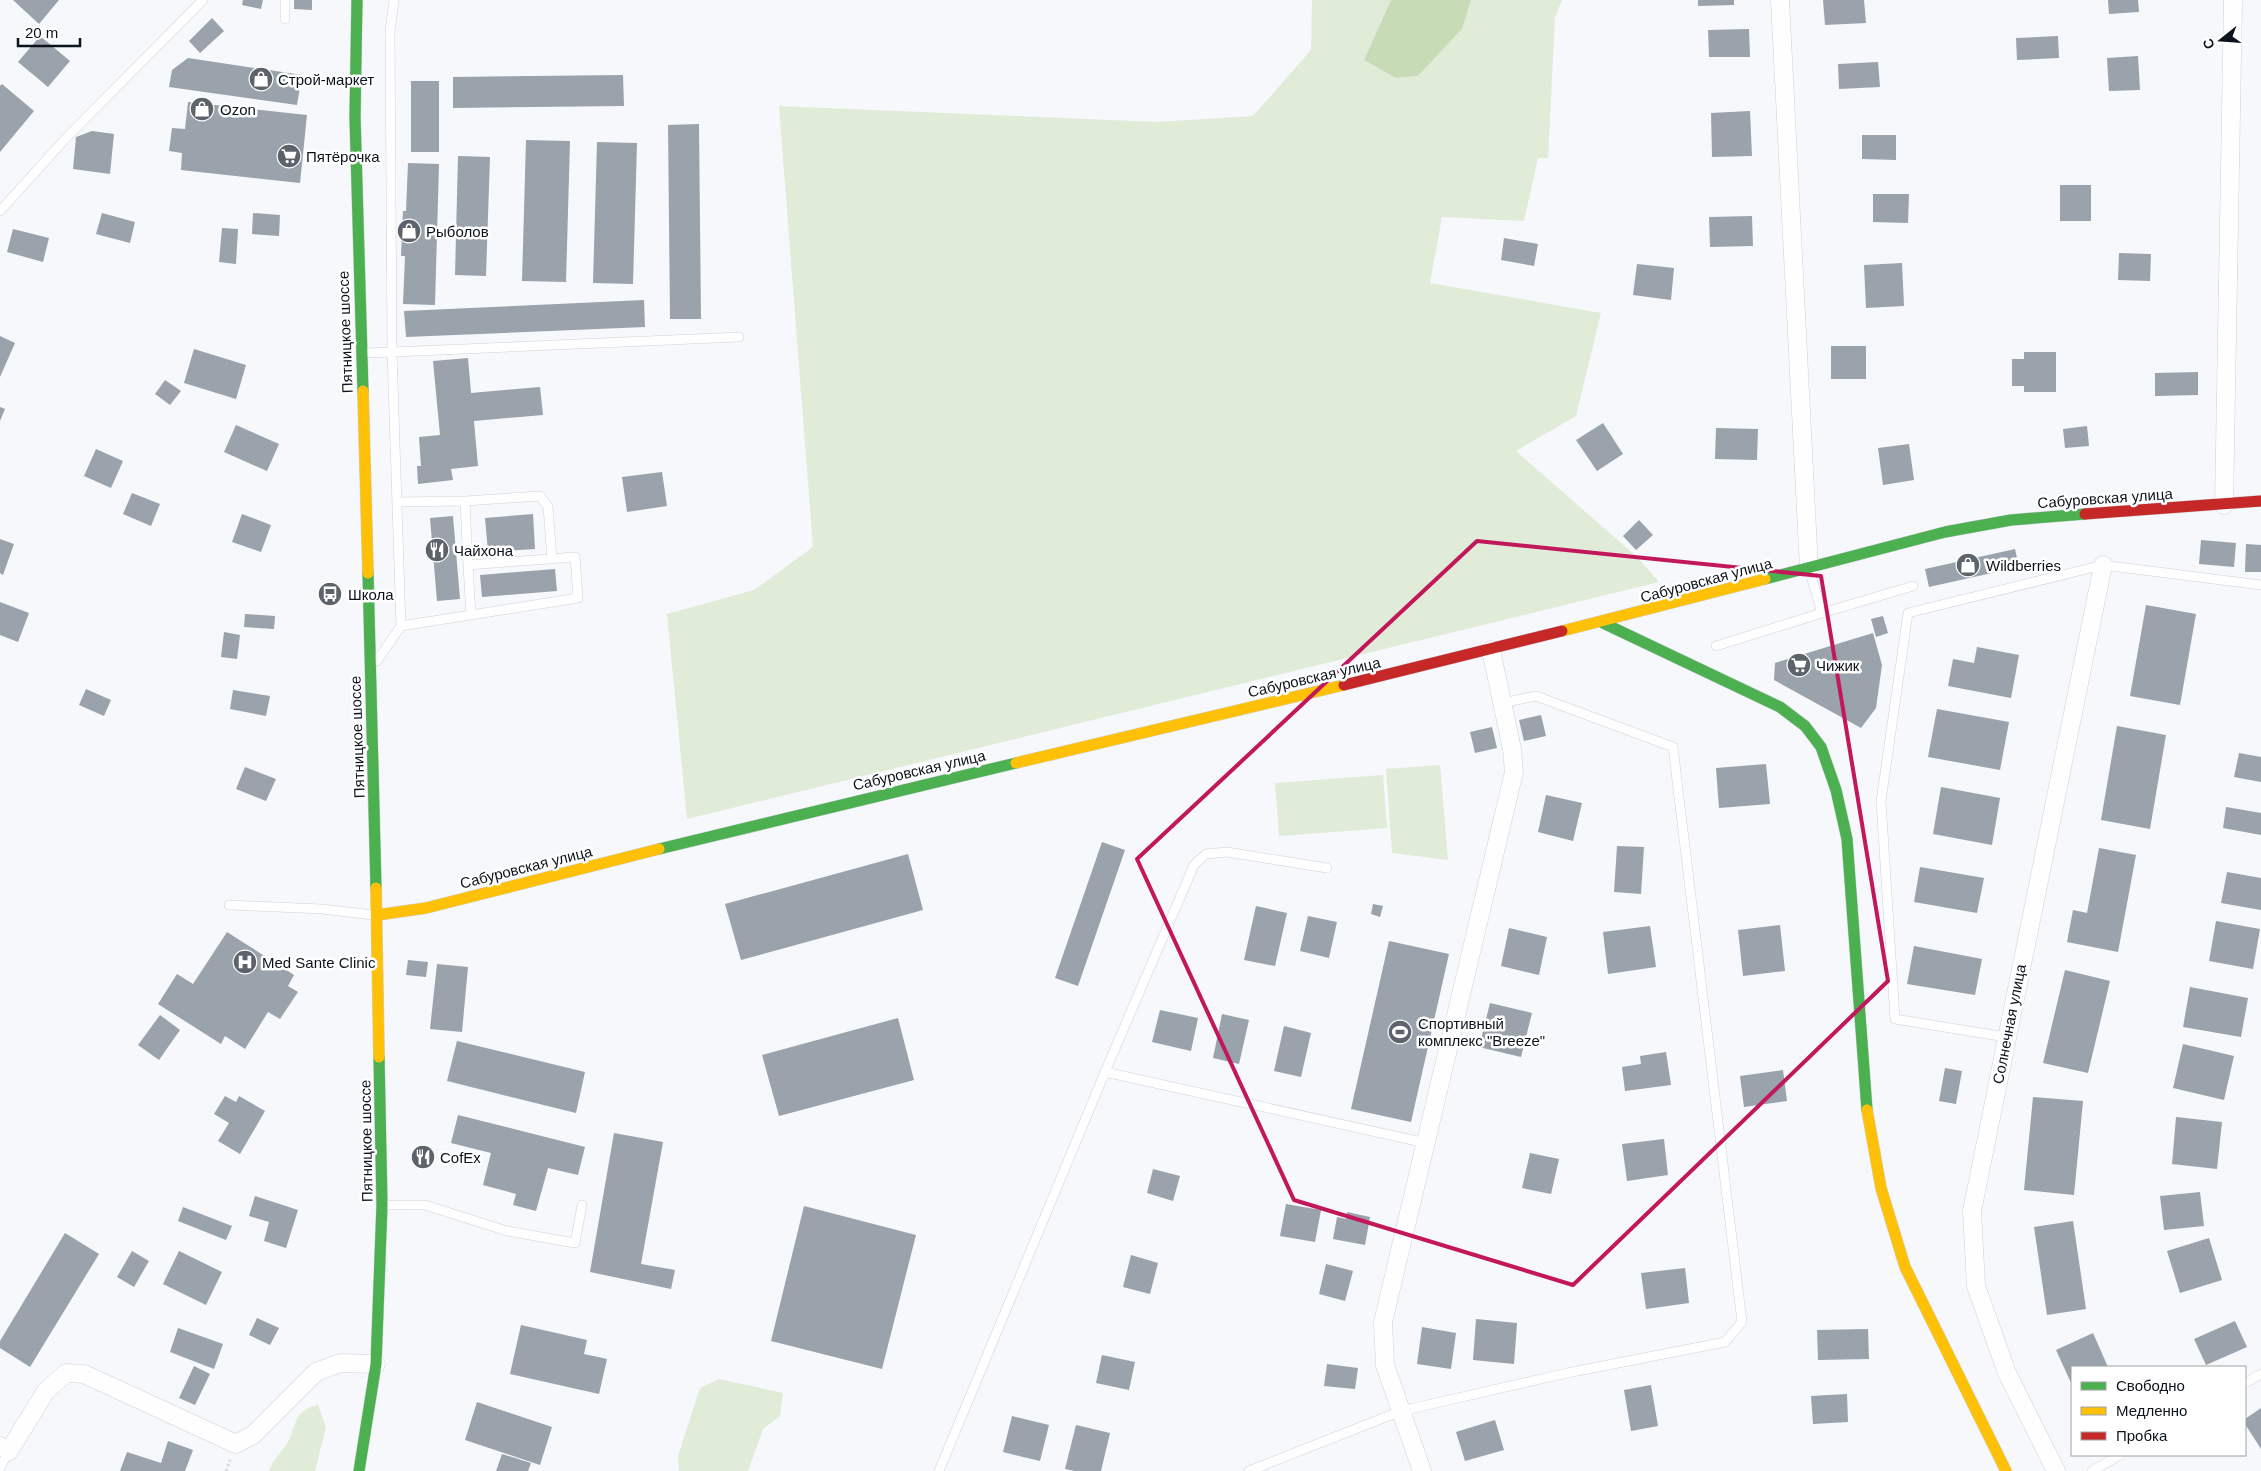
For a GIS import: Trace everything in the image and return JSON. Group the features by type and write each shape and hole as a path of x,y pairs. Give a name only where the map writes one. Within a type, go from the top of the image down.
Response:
{"street":[{"name":"Пятницкое шоссе","path":"357,0 355,117 360,353 378,915 382,1205 376,1364 359,1471"},
{"path":"1780,0 1809,569"},
{"path":"2224,505 2233,0"},
{"name":"Сабуровская улица","path":"378,915 426,908 758,824 1603,623 1945,532 2011,520 2261,501"},
{"name":"Солнечная улица","path":"2056,1471 2007,1373 1976,1286 1972,1211 2103,565"},
{"path":"1603,623 1780,707 1805,726 1821,747 1836,790 1847,839 1866,1115 1881,1188 1905,1267 2006,1471"},
{"path":"1422,1471 1385,1365 1383,1322 1514,772 1492,650"},
{"path":"4,1448 46,1391 66,1373 84,1374 236,1444 253,1435 316,1372 340,1363 376,1364"}],"lane":[{"path":"0,211 67,137 203,0"},
{"path":"285,0 285,19"},
{"path":"370,671 401,626 392,352 390,32 394,0"},
{"path":"360,353 739,337"},
{"path":"397,502 465,501 540,496 548,508 552,558"},
{"path":"465,501 471,615"},
{"path":"401,626 578,598 575,557 468,565"},
{"path":"2006,1037 1895,1019 1881,801 1908,613 2103,565 2261,585"},
{"path":"1809,569 1822,613"},
{"path":"1716,646 1913,586"},
{"path":"1249,1471 1401,1411 1567,1373 1725,1342 1742,1322 1673,747 1536,696 1502,703"},
{"path":"939,1471 1105,1072 1194,865 1206,854 1226,852 1326,868"},
{"path":"229,906 322,909 378,915"},
{"path":"1105,1072 1426,1143"},
{"path":"382,1205 425,1205 508,1231 576,1243 582,1205"},
{"path":"2246,1382 2261,1374"},
{"path":"0,1468 4,1448"},
{"path":"2092,1471 2118,1456"}],"highlighted area":[{"path":"1477,541 1821,576 1888,981 1573,1285 1294,1200 1137,859"}],"shaded area":[{"path":"1312,0 1391,0 1364,60 1396,78 1418,76 1462,29 1471,0 1562,0 1555,17 1548,158 1538,158 1524,221 1442,217 1430,283 1601,313 1576,416 1516,451 1637,557 1659,582 687,819 667,614 754,590 813,547 779,106 1157,122 1253,116 1311,50"},
{"path":"1391,0 1471,0 1462,29 1418,76 1396,78 1364,60"},
{"path":"1440,765 1448,860 1392,853 1386,769"},
{"path":"1383,775 1387,828 1279,836 1275,783"},
{"path":"719,1379 783,1393 780,1416 763,1429 748,1471 679,1471 678,1456 700,1388"},
{"path":"318,1405 326,1427 315,1471 269,1471 290,1438 296,1420 303,1411"}],"building":[{"path":"13,0 59,0 39,24"},
{"path":"243,0 263,0 261,9 242,5"},
{"path":"294,0 312,0 312,10 294,9"},
{"path":"1698,0 1734,0 1734,5 1698,6"},
{"path":"1823,0 1864,0 1866,23 1825,25"},
{"path":"2108,0 2138,0 2139,12 2109,14"},
{"path":"212,18 224,31 200,53 189,41"},
{"path":"1749,29 1750,57 1709,57 1708,30"},
{"path":"40,36 70,61 48,87 18,62"},
{"path":"2058,36 2059,58 2017,60 2016,38"},
{"path":"2138,56 2140,90 2109,91 2107,58"},
{"path":"188,58 302,75 297,105 169,87 172,70"},
{"path":"1878,62 1880,87 1839,89 1838,64"},
{"path":"623,75 624,106 453,108 453,77"},
{"path":"411,81 439,81 439,152 411,152"},
{"path":"2,84 34,111 0,152 0,86"},
{"path":"188,102 307,115 300,183 181,170 182,153 169,151 172,128 185,129"},
{"path":"1750,111 1752,156 1712,157 1711,113"},
{"path":"699,124 701,319 670,319 668,125"},
{"path":"92,131 114,134 110,174 73,169 76,137"},
{"path":"1862,135 1896,135 1896,160 1862,159"},
{"path":"526,140 570,141 566,282 522,281"},
{"path":"597,142 637,143 633,284 593,283"},
{"path":"458,156 490,157 486,276 455,275"},
{"path":"408,163 439,164 435,305 403,304 405,256 401,256 403,211 406,211"},
{"path":"2060,185 2091,185 2091,221 2060,221"},
{"path":"1873,194 1909,194 1908,223 1873,222"},
{"path":"102,213 135,222 130,243 96,234"},
{"path":"253,213 280,215 279,236 252,234"},
{"path":"1752,216 1753,246 1710,247 1709,217"},
{"path":"222,228 238,229 236,264 219,262"},
{"path":"13,229 49,238 43,262 7,252"},
{"path":"1504,238 1538,244 1534,266 1501,260"},
{"path":"2119,253 2151,254 2150,281 2118,280"},
{"path":"1902,263 1904,306 1866,308 1864,265"},
{"path":"1637,264 1674,268 1671,300 1633,295"},
{"path":"644,300 645,327 406,337 404,311"},
{"path":"0,336 15,343 0,377"},
{"path":"1831,346 1866,346 1866,379 1831,379"},
{"path":"194,349 246,365 236,399 184,383"},
{"path":"2024,352 2056,352 2056,392 2024,392 2024,386 2012,386 2012,359 2024,359"},
{"path":"468,358 471,393 540,387 543,415 474,421 478,466 451,469 453,480 418,484 417,466 421,466 419,437 440,435 433,361"},
{"path":"2198,372 2198,395 2155,396 2155,373"},
{"path":"165,380 181,391 170,405 155,394"},
{"path":"0,407 5,409 0,421"},
{"path":"1603,423 1623,454 1597,471 1576,440"},
{"path":"236,425 279,444 267,471 224,452"},
{"path":"2087,426 2089,446 2065,448 2063,429"},
{"path":"1716,428 1758,429 1757,460 1715,459"},
{"path":"1909,444 1914,480 1883,485 1878,448"},
{"path":"96,449 123,461 111,488 84,476"},
{"path":"662,472 667,506 627,512 622,477"},
{"path":"132,493 160,504 151,526 123,514"},
{"path":"242,514 271,525 261,552 232,542"},
{"path":"533,514 535,549 488,552 485,518"},
{"path":"453,516 460,599 437,601 430,518"},
{"path":"1639,520 1653,535 1636,550 1623,536"},
{"path":"0,539 14,544 3,575 0,573"},
{"path":"2201,540 2236,543 2234,567 2199,564"},
{"path":"2246,544 2261,545 2261,572 2245,572"},
{"path":"2015,549 2019,567 1929,587 1925,569"},
{"path":"555,569 557,591 482,597 480,575"},
{"path":"0,602 29,613 18,642 0,635"},
{"path":"2146,605 2196,614 2180,705 2130,696"},
{"path":"245,614 275,616 274,629 244,627"},
{"path":"1883,616 1888,633 1876,637 1871,619"},
{"path":"224,632 240,635 237,659 221,657"},
{"path":"1873,633 1882,665 1876,708 1861,728 1774,680 1775,663"},
{"path":"1977,647 2019,655 2011,698 1948,686 1953,659 1974,663"},
{"path":"86,689 111,700 104,716 79,705"},
{"path":"233,690 270,696 266,716 230,709"},
{"path":"1937,709 2009,722 2000,770 1928,757"},
{"path":"1541,715 1546,736 1524,741 1519,720"},
{"path":"2117,726 2166,735 2150,829 2101,820"},
{"path":"1492,727 1497,748 1475,753 1470,732"},
{"path":"2239,753 2261,757 2261,782 2234,777"},
{"path":"1766,764 1770,804 1719,808 1716,768"},
{"path":"245,767 276,779 266,801 236,789"},
{"path":"1941,787 2000,798 1992,845 1933,834"},
{"path":"1546,795 1582,803 1573,841 1538,832"},
{"path":"2226,807 2261,813 2261,835 2223,828"},
{"path":"1102,842 1125,850 1078,986 1055,978"},
{"path":"1617,846 1644,847 1641,894 1614,892"},
{"path":"2099,848 2136,855 2118,952 2067,942 2073,910 2087,913"},
{"path":"908,854 923,910 741,960 725,904"},
{"path":"1920,867 1984,878 1977,913 1914,902"},
{"path":"2227,872 2261,878 2261,910 2221,903"},
{"path":"1373,904 1383,906 1380,917 1371,914"},
{"path":"1256,906 1287,913 1275,966 1244,960"},
{"path":"1308,916 1337,922 1329,958 1300,951"},
{"path":"2216,921 2260,929 2253,969 2209,961"},
{"path":"1780,925 1785,971 1743,976 1738,930"},
{"path":"1650,926 1656,967 1608,974 1603,932"},
{"path":"1509,928 1547,937 1539,975 1501,966"},
{"path":"227,932 294,975 288,986 298,992 280,1019 268,1012 245,1049 225,1036 221,1044 158,1004 177,974 193,984"},
{"name":"Спортивный комплекс \"Breeze\"","path":"1389,941 1449,954 1411,1122 1351,1109"},
{"path":"1914,946 1982,959 1975,995 1907,984"},
{"path":"408,960 428,962 426,977 406,975"},
{"path":"437,964 468,967 462,1032 430,1029"},
{"path":"2065,970 2110,981 2088,1073 2043,1063"},
{"path":"2190,987 2248,998 2241,1037 2183,1027"},
{"path":"1490,1003 1532,1013 1521,1057 1479,1047"},
{"path":"1160,1010 1198,1018 1191,1051 1152,1042"},
{"path":"1222,1014 1249,1020 1239,1064 1213,1058"},
{"path":"160,1015 180,1030 159,1060 138,1045"},
{"path":"898,1018 914,1080 779,1116 762,1055"},
{"path":"1284,1026 1311,1033 1301,1077 1274,1071"},
{"path":"457,1041 585,1072 576,1113 447,1081"},
{"path":"2183,1044 2234,1056 2224,1100 2173,1088"},
{"path":"1666,1052 1671,1085 1625,1091 1622,1067 1641,1064 1640,1056"},
{"path":"1945,1068 1962,1071 1956,1104 1939,1101"},
{"path":"1783,1070 1787,1101 1744,1107 1740,1076"},
{"path":"225,1096 236,1102 239,1096 265,1111 240,1154 218,1141 229,1123 214,1114"},
{"path":"2033,1097 2083,1101 2074,1195 2024,1190"},
{"path":"458,1115 585,1147 578,1175 548,1168 536,1211 513,1205 516,1194 483,1185 491,1153 451,1143"},
{"path":"2176,1117 2222,1122 2217,1169 2172,1164"},
{"path":"614,1133 663,1142 641,1264 675,1270 671,1289 590,1272"},
{"path":"1664,1139 1668,1175 1627,1181 1622,1144"},
{"path":"1530,1153 1559,1159 1551,1194 1522,1188"},
{"path":"1153,1169 1180,1176 1173,1201 1147,1193"},
{"path":"2200,1192 2204,1226 2164,1230 2160,1196"},
{"path":"255,1196 298,1210 286,1248 264,1241 269,1222 249,1216"},
{"path":"1286,1204 1321,1210 1315,1242 1280,1236"},
{"path":"804,1206 916,1235 882,1369 771,1341"},
{"path":"183,1207 232,1226 226,1240 178,1221"},
{"path":"1347,1212 1370,1217 1365,1245 1333,1239 1337,1217 1346,1219"},
{"path":"2073,1221 2086,1309 2047,1315 2034,1227"},
{"path":"65,1233 99,1254 30,1367 0,1348 0,1341"},
{"path":"2209,1238 2222,1280 2180,1293 2167,1251"},
{"path":"132,1251 149,1261 134,1287 117,1277"},
{"path":"179,1251 222,1272 206,1305 163,1284"},
{"path":"1131,1255 1158,1263 1150,1294 1123,1287"},
{"path":"1326,1264 1353,1271 1345,1301 1319,1294"},
{"path":"1685,1268 1689,1303 1646,1309 1641,1273"},
{"path":"257,1318 279,1328 270,1345 249,1335"},
{"path":"1476,1319 1517,1323 1514,1364 1473,1360"},
{"path":"2235,1321 2247,1347 2206,1365 2194,1339"},
{"path":"521,1325 587,1340 584,1354 607,1359 599,1394 510,1374"},
{"path":"1422,1327 1456,1333 1451,1369 1417,1364"},
{"path":"178,1328 223,1344 214,1369 170,1352"},
{"path":"1868,1329 1869,1359 1818,1360 1817,1330"},
{"path":"2093,1333 2108,1366 2071,1366 2071,1383 2056,1350"},
{"path":"1102,1355 1135,1362 1129,1390 1096,1383"},
{"path":"1327,1364 1358,1368 1355,1389 1324,1386"},
{"path":"194,1366 210,1374 195,1405 179,1398"},
{"path":"1651,1385 1658,1426 1631,1431 1624,1390"},
{"path":"1847,1394 1848,1422 1813,1424 1811,1396"},
{"path":"477,1402 552,1427 540,1465 465,1440"},
{"path":"2261,1408 2261,1449 2246,1426 2246,1418"},
{"path":"1012,1416 1049,1425 1040,1461 1003,1452"},
{"path":"1495,1420 1504,1450 1465,1461 1456,1432"},
{"path":"1076,1425 1110,1433 1101,1471 1065,1469"},
{"path":"168,1441 193,1450 185,1471 120,1471 127,1452 161,1463"},
{"path":"502,1454 531,1463 528,1471 496,1471"}],"traffic: fast":[{"path":"357,0 355,117 363,391"},
{"path":"1765,579 1945,532 2011,520 2085,514"},
{"path":"368,573 376,888"},
{"path":"1603,623 1780,707 1805,726 1821,747 1836,790 1847,839 1867,1110"},
{"path":"659,849 1016,763"},
{"path":"359,1471 376,1364 382,1205 379,1057"}],"traffic: slow":[{"path":"363,391 368,573"},
{"path":"1562,631 1765,579"},
{"path":"1016,763 1344,685"},
{"path":"377,915 426,908 659,849"},
{"path":"376,888 379,1057"},
{"path":"1867,1110 1881,1188 1905,1267 2006,1471"}],"traffic: jam":[{"path":"2085,514 2261,501"},
{"path":"1344,685 1562,631"}],"place":[{"name":"Строй-маркет","path":"261,79"},
{"name":"Ozon","path":"202,109"},
{"name":"Пятёрочка","path":"289,156"},
{"name":"Рыболов","path":"409,231"},
{"name":"Чайхона","path":"437,550"},
{"name":"Wildberries","path":"1968,565"},
{"name":"Школа","path":"330,594"},
{"name":"Чижик","path":"1799,665"},
{"name":"Med Sante Clinic","path":"245,962"},
{"name":"Спортивный комплекс \"Breeze\"","path":"1400,1032"},
{"name":"CofEx","path":"423,1157"}]}
